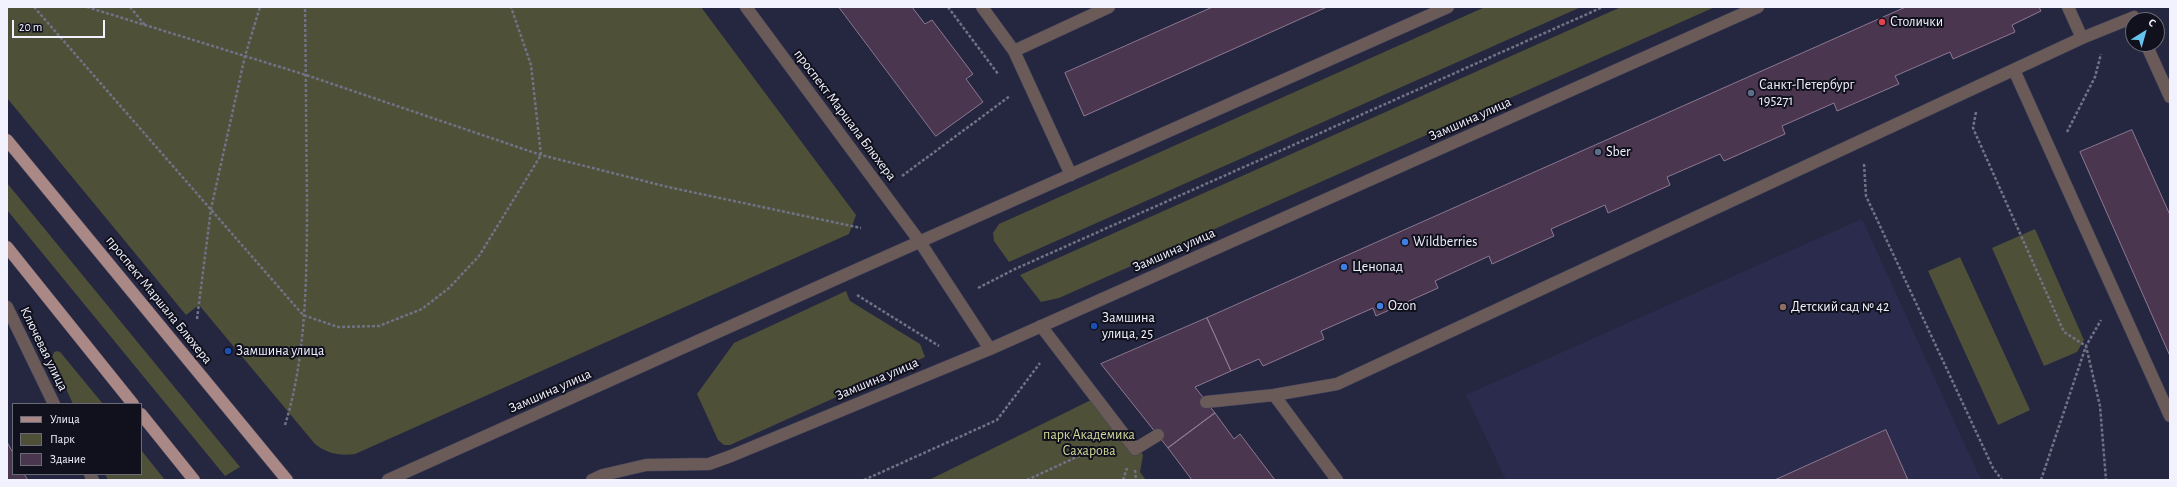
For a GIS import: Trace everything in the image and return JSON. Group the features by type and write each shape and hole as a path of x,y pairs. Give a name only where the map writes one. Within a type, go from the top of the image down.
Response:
{"main road":[{"name":"проспект Маршала Блюхера","path":"7,140 287,480"},
{"path":"7,247 132,403"},
{"path":"142,415 194,480"}],"street":[{"name":"проспект Маршала Блюхера","path":"746,7 920,242 990,349"},
{"path":"982,7 1014,51 1071,175"},
{"path":"1014,51 1109,7"},
{"name":"Замшина улица","path":"388,480 1448,7"},
{"name":"Замшина улица","path":"592,480 603,475 646,465 709,464 990,349 1758,7"},
{"path":"2068,7 2082,38"},
{"path":"1206,402 1274,395 1337,384 2082,38 2125,21"},
{"path":"2150,52 2170,97"},
{"path":"2014,70 2170,416"},
{"name":"Ключевая улица","path":"7,306 54,403"},
{"path":"1041,326 1135,449 1158,435"},
{"path":"1274,395 1337,480"}],"path":[{"path":"34,7 303,315 338,327 379,326 422,309 449,288 479,256 541,155 531,65 511,7"},
{"path":"87,7 306,75 541,155 668,187 861,228"},
{"path":"130,7 145,25"},
{"path":"197,319 211,209 245,56 260,7"},
{"path":"285,425 294,396 303,315 307,254 305,7"},
{"path":"948,7 999,75"},
{"path":"957,298 1015,269 1603,7"},
{"path":"2054,158 2094,77 2109,27"},
{"path":"902,176 1028,82"},
{"path":"1969,91 1976,108 1973,128 2064,332 2086,346 2100,406 2106,480"},
{"path":"1863,140 1866,196 1993,468 2002,480"},
{"path":"854,288 856,294 944,350"},
{"path":"2040,480 2086,346 2116,296"},
{"path":"864,480 997,420 1054,344"},
{"path":"1027,480 1080,455 1135,449"}],"shaded area":[{"name":"Детский сад № 42","path":"1862,219 1981,480 1506,480 1466,395"}],"green space":[{"path":"7,7 701,7 856,215 849,234 355,454 334,454 315,444 199,305 186,315 7,98"},
{"path":"1485,7 1581,7 1009,262 994,241 993,233 999,224"},
{"path":"1621,7 1715,7 1059,298 1041,302 1020,275"},
{"path":"7,183 240,467 225,476 7,210"},
{"path":"2035,229 2084,340 2077,352 2044,366 1992,248"},
{"path":"1960,257 2030,410 1998,425 1928,271"},
{"path":"846,291 850,301 920,344 925,357 730,445 724,445 718,440 697,394 734,343"},
{"path":"58,351 61,353 102,403 73,403 52,358 54,352"},
{"name":"парк Академика Сахарова","path":"1101,395 1143,455 1140,472 1146,480 929,480"},
{"path":"142,451 165,480 108,480 106,475 142,475"}],"building":[{"path":"839,7 912,7 925,24 932,20 973,74 966,79 983,102 936,136"},
{"path":"1213,7 1327,7 1084,116 1065,73"},
{"path":"1906,7 2039,7 2041,11 2012,25 2015,32 1953,59 1950,52 1895,76 1899,84 1837,111 1834,103 1782,126 1785,134 1724,161 1720,154 1667,177 1670,185 1608,213 1605,205 1551,229 1554,236 1492,264 1489,256 1435,281 1438,288 1376,316 1373,308 1321,331 1324,339 1263,366 1259,359 1231,371 1207,318"},
{"path":"2132,130 2170,215 2170,356 2080,152"},
{"path":"1207,318 1231,371 1195,387 1215,413 1168,448 1101,364"},
{"path":"1215,413 1234,439 1240,434 1275,480 1192,480 1168,448"},
{"path":"1886,430 1908,480 1775,480"},
{"path":"7,442 12,451 12,475 25,475 28,480 7,480"}],"place":[{"name":"Столички","path":"1882,22"},
{"name":"Санкт-Петербург 195271","path":"1751,93"},
{"name":"Sber","path":"1598,152"},
{"name":"Wildberries","path":"1405,242"},
{"name":"Ценопад","path":"1344,267"},
{"name":"Ozon","path":"1380,306"},
{"name":"Детский сад № 42","path":"1783,307"},
{"name":"Замшина улица, 25","path":"1094,326"},
{"name":"Замшина улица","path":"228,351"}]}
